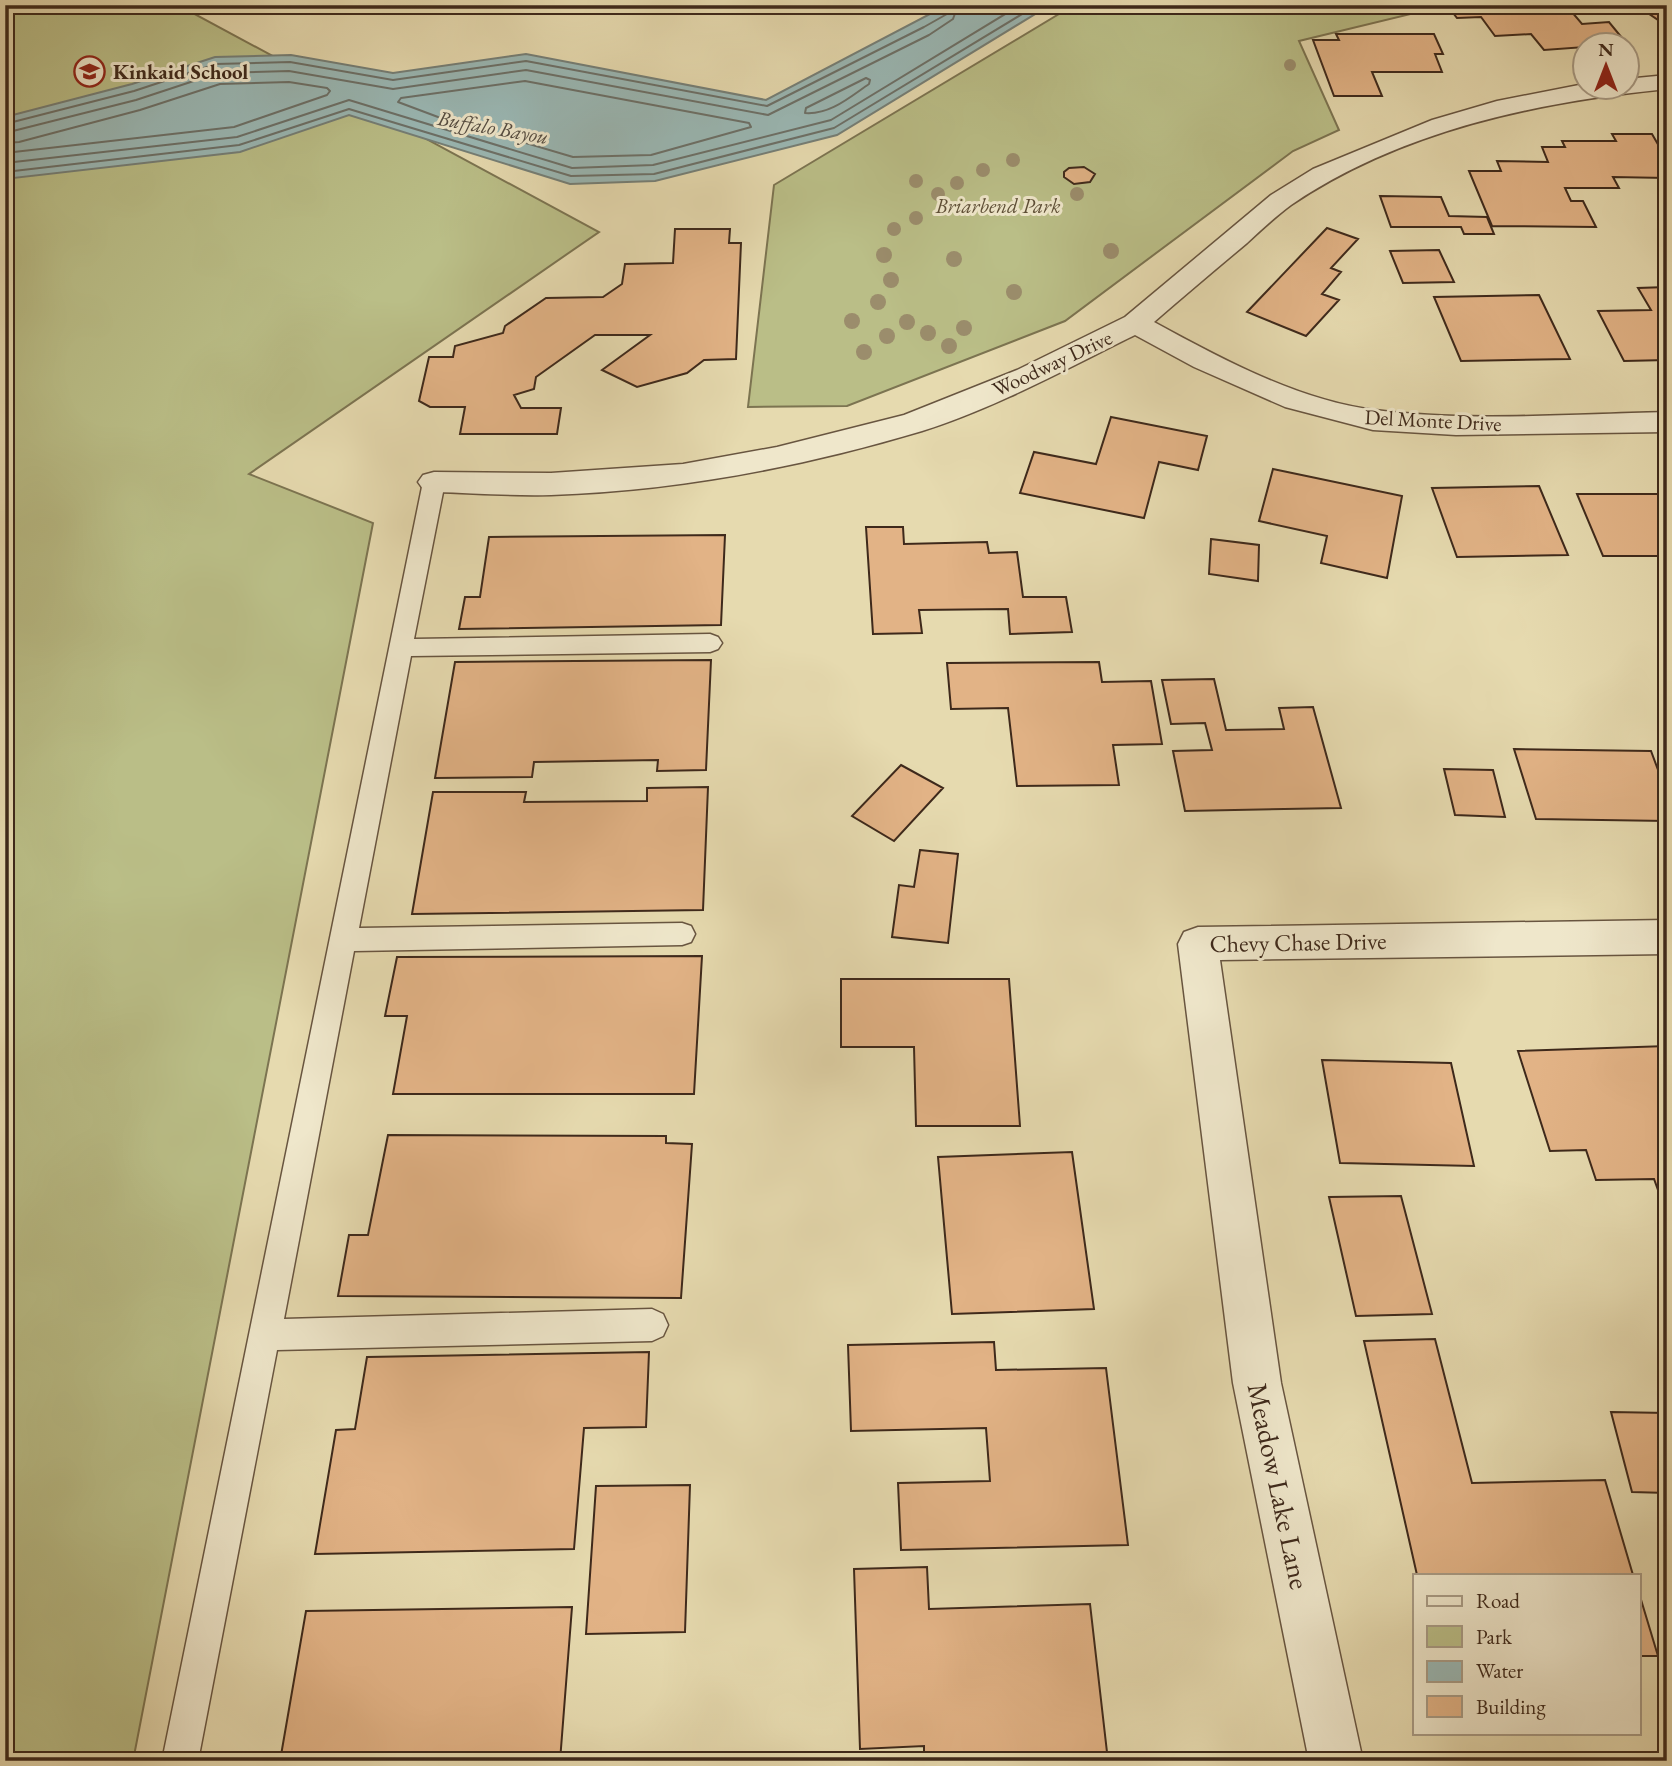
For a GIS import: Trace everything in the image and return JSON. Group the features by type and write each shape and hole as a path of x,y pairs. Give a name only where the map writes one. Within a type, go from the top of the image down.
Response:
{"street":[{"path":"1640,85 1667,82"},
{"name":"Woodway Drive","path":"433,482 551,484 683,474 777,457 913,423 1027,377 1135,323 1280,201 1322,175 1368,153 1486,111 1570,93"},
{"name":"Del Monte Drive","path":"1135,323 1204,361 1296,400 1373,421 1456,425 1667,422"},
{"name":"Chevy Chase Drive","path":"1234,1209 1198,944 1667,937"},
{"name":"Meadow Lake Lane","path":"1234,1209 1257,1383 1336,1761"}],"lane":[{"path":"180,1761 433,482"},
{"path":"401,648 710,643"},
{"path":"342,940 682,934"},
{"path":"265,1335 652,1325"}],"green space":[{"path":"5,5 178,5 599,232 249,474 373,523 133,1761 5,1761"},
{"name":"Briarbend Park","path":"1074,5 1413,5 1419,12 1299,41 1339,130 1293,151 1065,321 847,406 748,407 774,185"}],"water":[{"name":"Buffalo Bayou","path":"947,5 1050,5 837,135 655,181 570,184 349,115 240,152 5,179 5,117 132,84 215,57 291,55 393,73 526,54 766,100"}],"building":[{"path":"1447,5 1566,5 1582,24 1609,22 1617,32 1570,32 1570,48 1544,50 1531,34 1495,36 1481,17 1457,18"},
{"path":"1636,5 1667,5 1667,26"},
{"path":"1336,34 1434,34 1443,54 1435,54 1442,72 1372,72 1382,96 1334,96 1313,40 1339,40"},
{"path":"1612,134 1652,134 1667,160 1667,178 1613,177 1619,188 1565,188 1571,201 1583,201 1596,227 1492,226 1469,171 1501,171 1497,161 1548,162 1542,147 1565,147 1562,141 1616,141"},
{"path":"1084,167 1095,174 1090,182 1074,184 1064,177 1064,172 1069,168"},
{"path":"1380,196 1441,197 1449,216 1487,217 1494,234 1464,234 1461,227 1391,227"},
{"path":"1327,228 1358,239 1331,268 1341,272 1322,294 1339,300 1306,336 1247,312"},
{"path":"675,229 730,229 729,243 741,243 736,359 704,360 687,373 637,387 602,370 650,335 595,335 536,377 534,389 514,395 521,408 561,408 557,434 460,434 465,407 430,407 419,401 429,357 453,357 455,346 503,333 505,326 546,298 603,297 622,284 625,264 673,263"},
{"path":"1439,250 1454,282 1403,283 1390,251"},
{"path":"1667,287 1667,360 1624,361 1598,311 1651,310 1638,288"},
{"path":"1539,295 1570,359 1461,361 1434,297"},
{"path":"1111,417 1207,436 1198,470 1159,462 1144,518 1020,493 1034,452 1096,464"},
{"path":"1273,469 1402,496 1387,578 1321,563 1327,536 1259,521"},
{"path":"1539,486 1568,555 1457,557 1432,488"},
{"path":"1577,494 1667,494 1667,556 1603,556"},
{"path":"866,527 903,527 904,544 987,542 989,553 1017,552 1023,597 1066,597 1072,632 1010,634 1008,609 919,610 922,633 873,634"},
{"path":"725,535 721,625 459,629 465,597 480,597 489,537"},
{"path":"1211,539 1259,545 1258,581 1209,574"},
{"path":"711,660 706,770 657,771 658,760 534,762 532,777 435,778 455,662"},
{"path":"1099,662 1102,682 1151,681 1162,744 1113,745 1119,785 1017,786 1008,708 951,709 947,663"},
{"path":"1214,679 1226,730 1284,729 1279,708 1313,707 1341,808 1185,811 1173,751 1212,750 1205,723 1171,724 1162,680"},
{"path":"1514,749 1651,751 1667,794 1667,821 1536,819"},
{"path":"901,765 943,788 894,841 852,816"},
{"path":"1444,769 1493,770 1505,817 1455,815"},
{"path":"708,787 703,910 412,914 433,792 526,792 524,802 647,801 647,788"},
{"path":"920,850 958,854 948,943 892,937 899,885 914,887"},
{"path":"702,956 694,1094 393,1094 407,1016 385,1016 397,957"},
{"path":"841,979 1009,979 1020,1126 916,1126 914,1047 841,1047"},
{"path":"1667,1046 1667,1201 1662,1201 1654,1179 1596,1180 1586,1150 1550,1151 1518,1051"},
{"path":"1322,1060 1451,1063 1474,1166 1340,1163"},
{"path":"388,1135 666,1136 666,1143 692,1144 681,1298 338,1296 349,1235 368,1235"},
{"path":"1072,1152 1094,1309 952,1314 938,1157"},
{"path":"1401,1196 1432,1314 1356,1316 1329,1197"},
{"path":"1435,1339 1472,1483 1605,1480 1633,1574 1417,1574 1364,1341"},
{"path":"994,1342 996,1370 1106,1368 1128,1545 901,1550 898,1483 990,1481 986,1428 851,1431 848,1345"},
{"path":"649,1352 646,1427 584,1428 574,1549 315,1554 336,1430 355,1429 367,1357"},
{"path":"1611,1412 1667,1413 1667,1493 1632,1492"},
{"path":"690,1485 685,1632 586,1634 596,1486"},
{"path":"927,1567 929,1609 1090,1604 1108,1761 924,1761 924,1746 860,1749 854,1569"},
{"path":"1640,1596 1658,1656 1640,1656"},
{"path":"572,1607 560,1761 280,1761 306,1611"}],"place":[{"name":"Kinkaid School","path":"90,71"}]}
